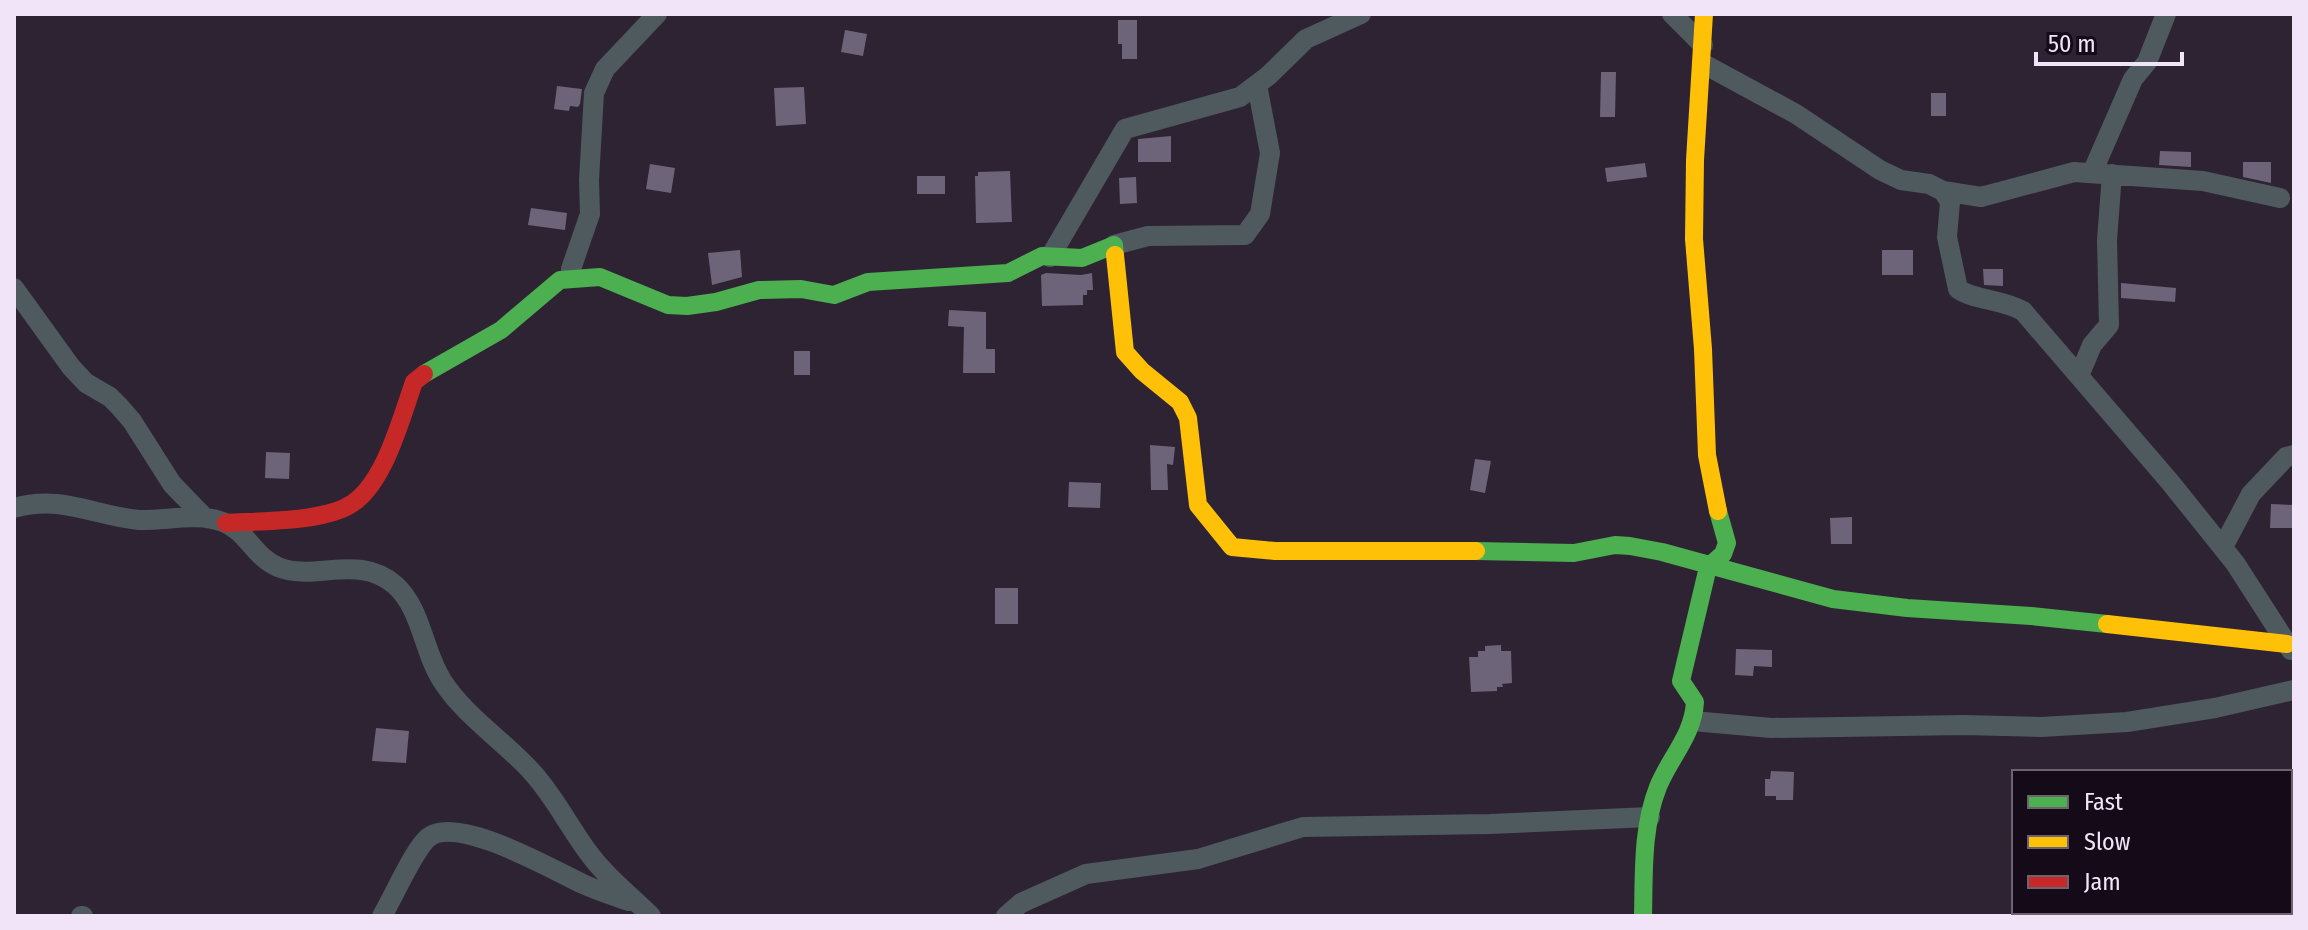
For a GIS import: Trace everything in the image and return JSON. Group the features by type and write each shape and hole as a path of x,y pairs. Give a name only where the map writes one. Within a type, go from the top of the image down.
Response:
{"street":[{"path":"572,277 571,269 590,214 594,93 605,69 657,14"},
{"path":"1050,257 1125,129 1240,97 1306,39 1361,14"},
{"path":"1672,14 1703,54 1880,170 1901,180 1981,197 2074,172 2102,173 2203,181 2280,198"},
{"path":"1643,916 1650,817 1658,786 1693,721 1695,702 1681,681 1708,567 1723,554 1727,543 1707,455 1694,239 1695,160 1704,14"},
{"path":"2079,376 2092,345 2109,325 2102,173 2133,79 2147,62 2166,14"},
{"path":"14,508 73,504 136,519 205,518 226,523 308,517 348,506 376,476 414,382 426,372 501,330 560,280 572,277 600,277 668,305 687,306 759,290 801,289 834,295 868,282 1008,273 1042,256 1082,258 1148,236 1245,235 1260,214 1270,153 1257,85"},
{"path":"1943,191 1950,202 1947,237 1958,289 1965,295 2010,303 2023,311 2223,547 2290,649"},
{"path":"1114,245 1125,352 1142,371 1180,402 1188,418 1198,505 1232,547 1275,551 1574,553 1615,545 1662,552 1833,599 1951,612 2031,616 2290,649"},
{"path":"14,288 71,367 86,383 119,406 172,484 205,518"},
{"path":"2223,547 2251,494 2286,457 2294,455"},
{"path":"226,523 240,532 257,554 279,568 363,571 380,575 395,585 407,599 442,681 540,781 593,859 645,911"},
{"path":"1693,721 1771,728 2041,727 2127,722 2215,708 2294,690"},
{"path":"1006,916 1021,903 1086,874 1198,859 1303,827 1650,817"},
{"path":"382,916 419,848 430,836 446,832 482,839 510,849 645,911"}],"building":[{"path":"1118,20 1137,20 1137,59 1122,59 1122,44 1118,44"},
{"path":"845,30 867,34 863,56 841,52"},
{"path":"1601,72 1616,72 1615,117 1600,117"},
{"path":"557,86 582,89 578,107 570,106 569,111 554,109"},
{"path":"804,87 806,124 776,126 774,88"},
{"path":"1931,93 1946,93 1946,116 1931,116"},
{"path":"1171,136 1171,162 1138,162 1138,139"},
{"path":"2160,151 2191,152 2191,167 2159,165"},
{"path":"2243,162 2271,162 2271,183 2243,177"},
{"path":"1645,163 1647,177 1607,182 1605,168"},
{"path":"650,164 675,168 671,193 646,189"},
{"path":"1010,171 1012,222 976,223 975,176 978,172"},
{"path":"917,176 945,176 945,194 917,194"},
{"path":"1136,177 1137,203 1120,204 1119,178"},
{"path":"531,208 567,213 565,230 528,225"},
{"path":"740,250 742,277 712,285 708,253"},
{"path":"1882,250 1913,250 1913,275 1882,275"},
{"path":"1983,269 2003,269 2003,286 1984,285"},
{"path":"1092,273 1093,290 1087,290 1087,295 1083,295 1083,305 1042,306 1041,275"},
{"path":"2121,283 2176,288 2175,302 2121,298"},
{"path":"949,310 986,312 986,349 995,349 995,373 963,373 964,327 948,326"},
{"path":"794,351 810,351 810,375 794,375"},
{"path":"1150,445 1175,447 1173,465 1167,464 1168,490 1151,490"},
{"path":"266,452 290,453 289,479 265,478"},
{"path":"1475,459 1491,461 1485,493 1470,490"},
{"path":"1069,482 1101,483 1100,508 1068,507"},
{"path":"2271,504 2294,505 2294,528 2270,528"},
{"path":"1852,517 1852,544 1831,544 1830,518"},
{"path":"995,588 1018,588 1018,624 995,624"},
{"path":"1501,645 1501,651 1511,651 1512,683 1502,684 1503,687 1497,687 1497,691 1471,692 1469,657 1478,657 1478,651 1485,651 1485,646"},
{"path":"1736,649 1772,650 1772,667 1754,666 1753,676 1735,675"},
{"path":"376,728 409,731 406,763 372,761"},
{"path":"1771,771 1794,772 1793,800 1776,800 1776,796 1765,796 1765,779 1770,779"}],"traffic: fast":[{"path":"424,374 501,330 560,280 600,277 668,305 687,306 759,290 801,289 834,295 868,282 1008,273 1042,256 1082,258 1114,245 1115,255"},
{"path":"1643,916 1649,818 1658,787 1690,725 1695,702 1681,681 1708,567 1723,554 1727,543 1718,511"},
{"path":"1476,551 1574,553 1615,545 1630,546 1833,599 2107,624"}],"traffic: slow":[{"path":"1704,14 1695,160 1694,239 1707,455 1718,511"},
{"path":"1115,255 1125,352 1142,371 1180,402 1188,418 1198,505 1232,547 1275,551 1476,551"},
{"path":"2107,624 2287,644"}],"traffic: jam":[{"path":"226,523 321,515 348,506 361,497 372,484 390,450 414,382 424,374"}]}
